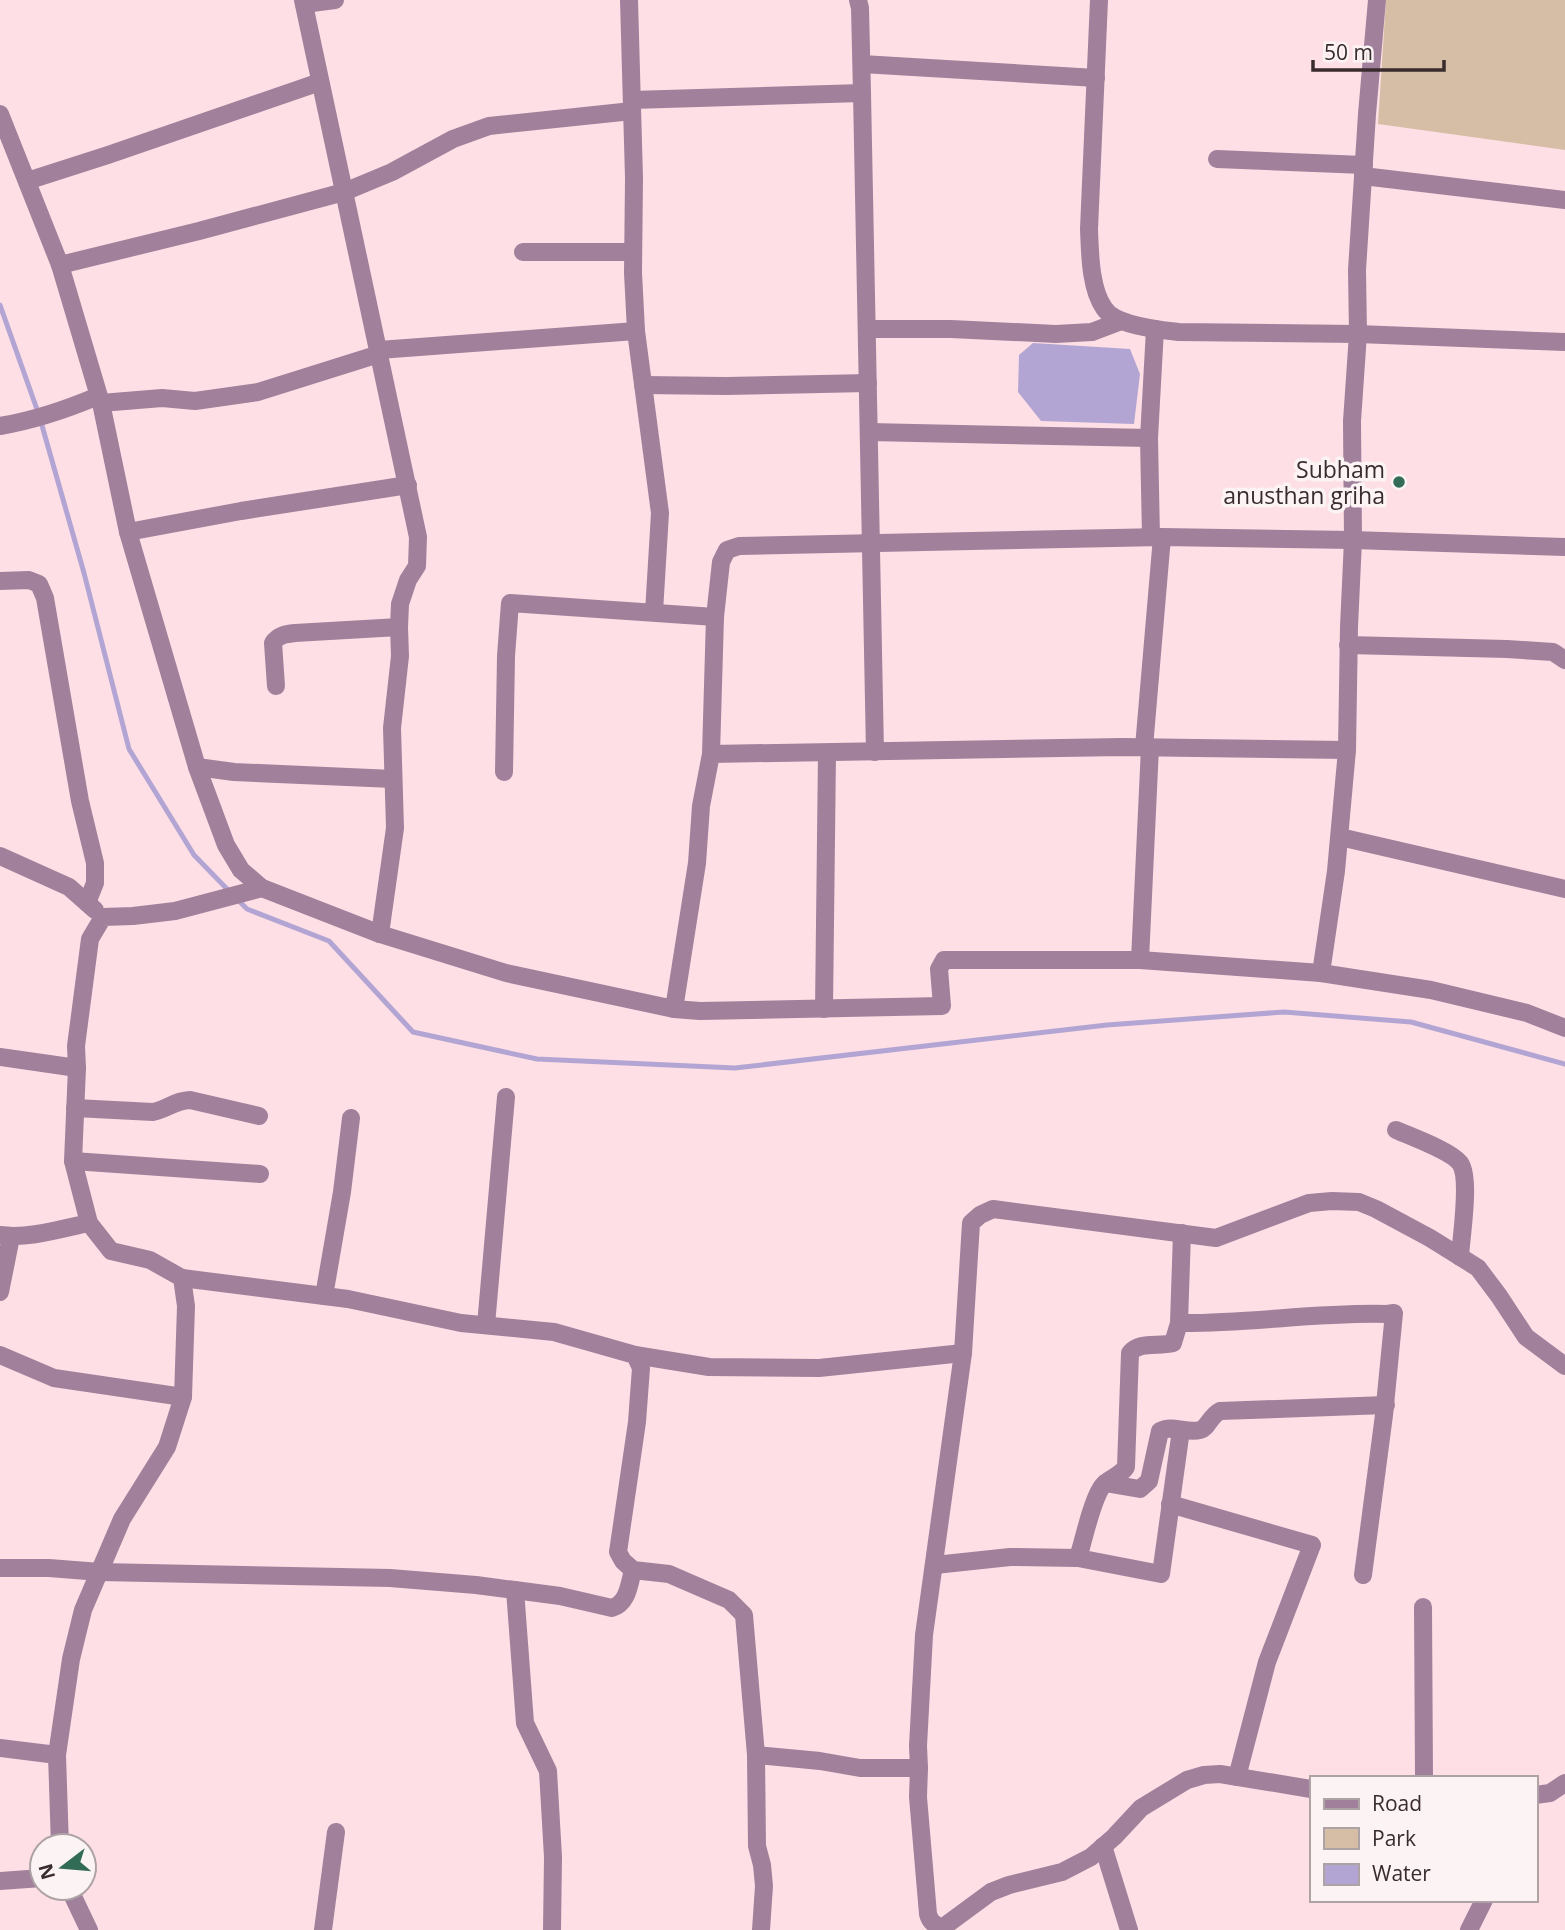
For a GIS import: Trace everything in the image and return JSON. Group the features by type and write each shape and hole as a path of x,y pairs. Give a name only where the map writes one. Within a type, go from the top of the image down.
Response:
{"street":[{"path":"335,0 304,2 418,537 418,566 408,580 400,604 400,656 392,728 394,828 380,934"},
{"path":"629,0 634,178 632,251 636,331 660,513 654,612"},
{"path":"858,0 862,64 875,752"},
{"path":"1099,0 1089,229 1091,263 1104,310 1121,321 1180,332 1358,334 1565,342"},
{"path":"1321,973 1340,837 1347,750 1353,540 1352,421 1358,334 1357,270 1377,0"},
{"path":"862,64 1096,78"},
{"path":"27,180 320,82"},
{"path":"60,265 344,192 392,172 453,139 489,125 632,105 862,93"},
{"path":"0,114 60,265 100,399 128,532 197,767 226,845 241,870 262,888 380,934 506,974 674,1009 700,1011 942,1006 939,969 944,960 1140,961 1321,973 1431,990 1527,1013 1565,1028"},
{"path":"1217,159 1363,171 1565,200"},
{"path":"523,252 632,251"},
{"path":"867,329 1056,334 1092,332 1121,321"},
{"path":"1140,961 1156,537 1149,438 1155,329"},
{"path":"0,426 28,422 100,399 162,398 195,401 258,392 379,352 636,331"},
{"path":"643,385 868,383"},
{"path":"869,432 1149,438"},
{"path":"128,532 240,511 408,485"},
{"path":"674,1009 697,863 710,754 715,617 721,562 727,550 739,547 871,542 1156,537 1565,547"},
{"path":"0,581 29,580 39,584 46,598 80,801 95,863 94,883 87,903"},
{"path":"504,772 506,656 510,603 715,617"},
{"path":"276,686 273,643 276,638 295,632 398,627"},
{"path":"1348,645 1553,652 1565,660"},
{"path":"710,754 1147,747 1347,750"},
{"path":"824,1009 827,753"},
{"path":"197,767 234,772 393,779"},
{"path":"1340,837 1565,889"},
{"path":"0,856 69,887 103,917 175,911 262,888"},
{"path":"103,917 90,939 76,1046 73,1161 89,1223 111,1251 150,1260 182,1278 348,1299 461,1323 554,1332 635,1355 709,1367 819,1368 963,1353"},
{"path":"0,1057 77,1068"},
{"path":"486,1325 506,1097"},
{"path":"75,1108 153,1112 178,1101 190,1100 259,1116"},
{"path":"324,1296 342,1192 351,1118"},
{"path":"1396,1130 1459,1161 1464,1170 1466,1188 1460,1257"},
{"path":"73,1161 260,1174"},
{"path":"1310,1789 1220,1774 1187,1780 1141,1808 1091,1857 1062,1872 991,1892 941,1929 928,1914 918,1797 924,1635 963,1353 971,1223 993,1209 1216,1238 1309,1203 1359,1202 1430,1238 1478,1268 1526,1337 1565,1366"},
{"path":"0,1292 5,1236 33,1235 89,1223"},
{"path":"1079,1558 1099,1492 1105,1483 1120,1475 1126,1467 1130,1353 1142,1345 1164,1346 1172,1343 1178,1323 1182,1233"},
{"path":"60,1832 57,1755 71,1659 83,1610 122,1519 167,1447 183,1397 186,1306 182,1278"},
{"path":"1178,1323 1218,1324 1303,1316 1394,1313 1363,1575"},
{"path":"0,1355 54,1378 183,1397"},
{"path":"635,1355 641,1368 637,1422 618,1552 633,1570 669,1574 729,1600 744,1615 756,1755 757,1846 764,1886 761,1930"},
{"path":"1105,1483 1140,1489 1145,1487 1149,1481 1160,1431 1165,1428 1197,1431 1204,1429 1214,1414 1220,1411 1385,1405"},
{"path":"934,1565 1010,1557 1079,1558 1161,1574 1181,1430"},
{"path":"1170,1504 1312,1545 1267,1662 1237,1777"},
{"path":"0,1568 390,1578 560,1596 612,1608 624,1601 633,1570"},
{"path":"515,1590 525,1723 548,1771 553,1857 552,1930"},
{"path":"1423,1607 1424,1776"},
{"path":"0,1748 57,1755"},
{"path":"756,1755 860,1768 919,1768"},
{"path":"1537,1798 1565,1783"},
{"path":"323,1930 336,1832"},
{"path":"1103,1846 1129,1930"},
{"path":"0,1881 28,1879"},
{"path":"76,1902 89,1930"},
{"path":"1469,1930 1483,1902"}],"green space":[{"path":"1386,0 1565,0 1565,150 1378,124"}],"water":[{"path":"1033,343 1130,349 1140,374 1134,424 1041,421 1018,392 1019,355"}],"waterway":[{"path":"0,305 39,415 84,573 129,749 194,855 229,891"},
{"path":"236,898 247,909 329,941 413,1032 537,1059 735,1068 1107,1025 1284,1012 1411,1022 1565,1064"}],"place":[{"name":"Subham anusthan griha","path":"1399,482"}]}
